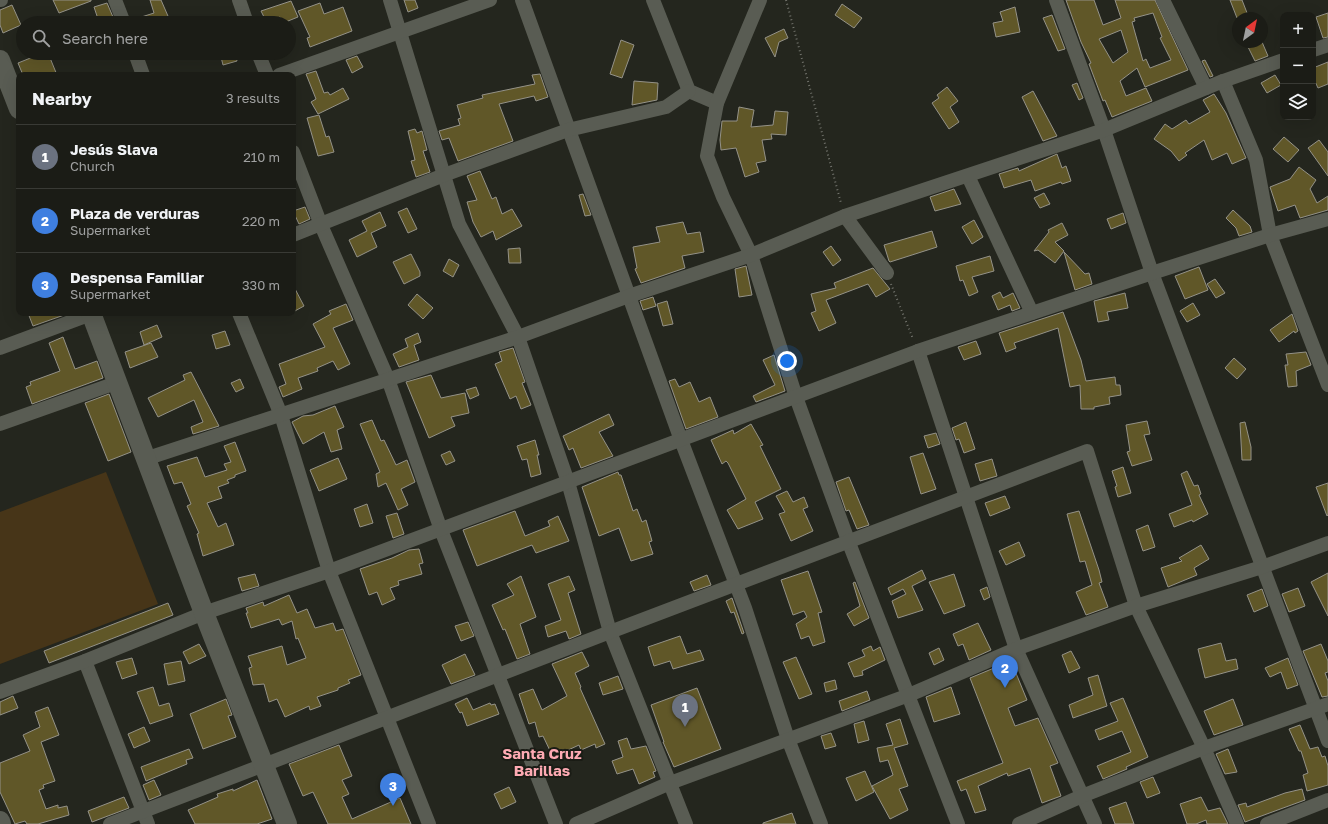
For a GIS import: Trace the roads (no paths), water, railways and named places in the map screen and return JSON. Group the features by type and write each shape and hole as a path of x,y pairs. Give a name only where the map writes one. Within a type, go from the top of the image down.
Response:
{"street":[{"path":"115,0 121,16"},
{"path":"239,0 245,16"},
{"path":"390,0 459,224 518,337 568,482 610,632 686,824"},
{"path":"287,72 490,0"},
{"path":"522,0 681,440 737,585 788,739 821,824"},
{"path":"653,0 689,91 716,103"},
{"path":"760,0 716,103 707,156 723,197 751,255 796,397 849,543 958,824"},
{"path":"1056,0 1104,130 1152,273 1262,567 1322,707 1328,741"},
{"path":"1163,0 1206,88"},
{"path":"1316,49 1328,44"},
{"path":"0,60 16,101"},
{"path":"138,60 142,72"},
{"path":"261,60 266,72"},
{"path":"145,459 281,415 388,378 518,337 629,296 751,255 845,216 1104,130 1223,81 1280,61"},
{"path":"1223,81 1256,160 1270,235 1328,385"},
{"path":"296,234 322,225 444,175 568,130 666,107 689,91"},
{"path":"296,160 322,225 388,378 441,530 556,824"},
{"path":"968,176 1032,313"},
{"path":"845,216 887,273"},
{"path":"0,692 86,661 204,613 329,571 918,352 1152,273 1270,235 1328,219"},
{"path":"0,348 84,316"},
{"path":"93,316 116,383 145,459 287,824"},
{"path":"240,316 281,415 329,571 429,824"},
{"path":"918,352 1016,649 1095,824"},
{"path":"0,424 116,383"},
{"path":"110,824 146,818 263,765 1087,452 1136,606 1204,748 1237,824"},
{"path":"576,824 670,783 909,695 1016,649 1136,606 1262,567 1328,543"},
{"path":"86,661 146,818"},
{"path":"1019,824 1082,796 1204,748 1322,707"},
{"path":"1267,824 1328,800"}],"place":[{"name":"Plaza de verduras","path":"1005,688"},
{"name":"Jesús Slava","path":"685,727"},
{"name":"Despensa Familiar","path":"393,806"}],"district":[{"name":"Santa Cruz Barillas","path":"542,762"}]}
